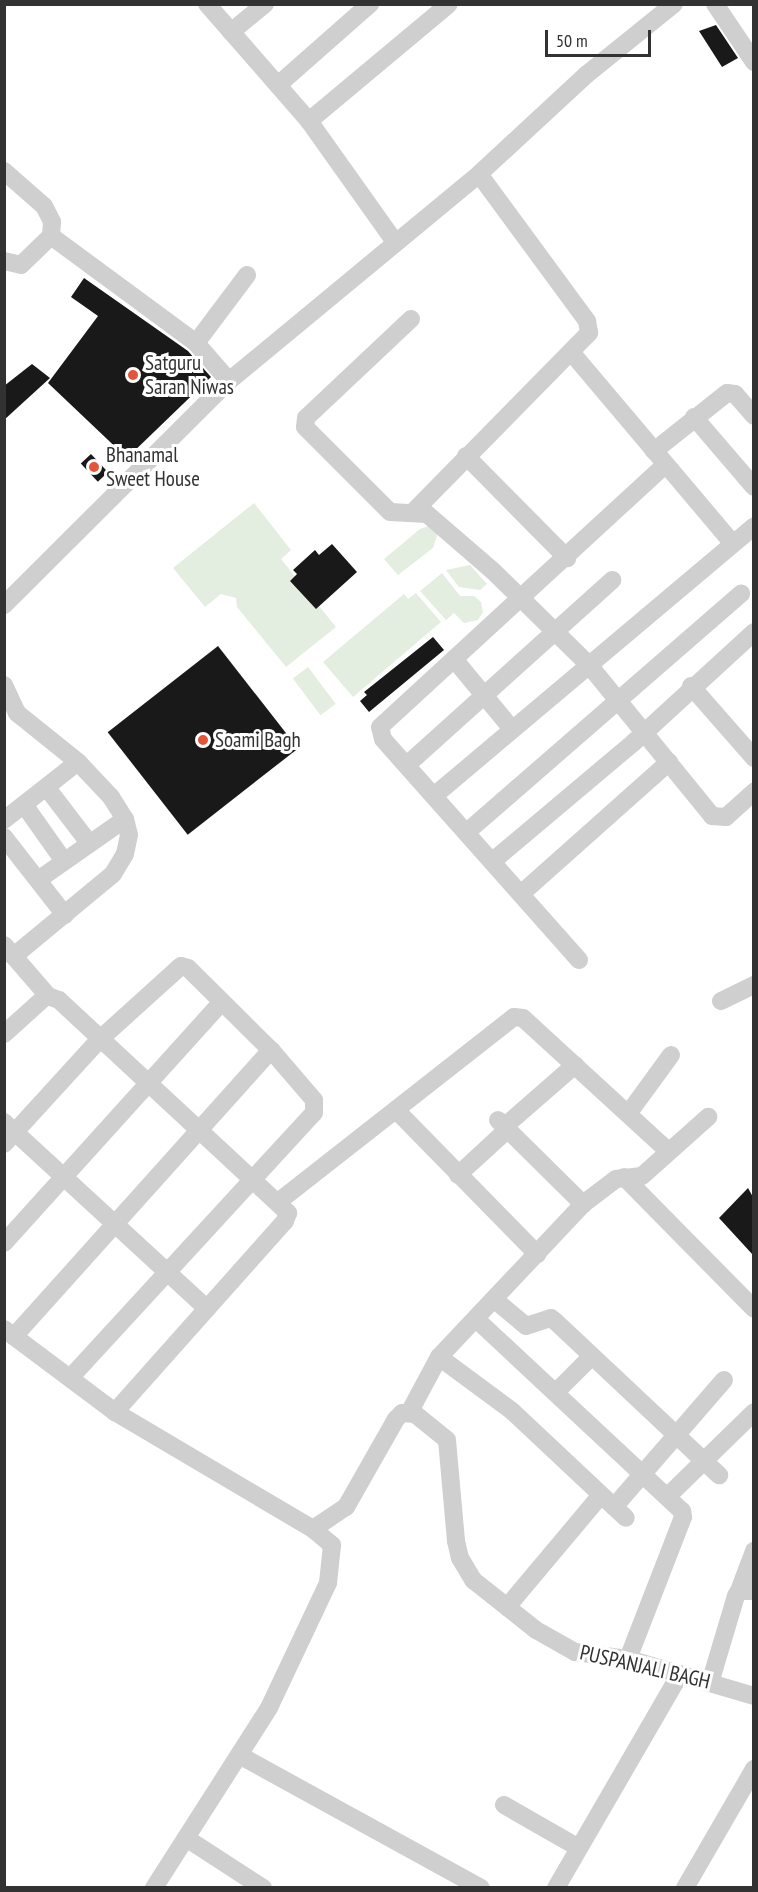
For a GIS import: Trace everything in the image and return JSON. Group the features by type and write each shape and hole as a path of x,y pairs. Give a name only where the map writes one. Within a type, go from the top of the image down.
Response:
{"street":[{"path":"207,4 309,121 395,242"},
{"path":"231,32 265,4"},
{"path":"278,85 370,4"},
{"path":"309,121 449,4"},
{"path":"4,606 228,381 479,174 586,75 674,4"},
{"path":"715,4 753,62"},
{"path":"4,171 44,206 52,222 51,236 21,265 4,261"},
{"path":"414,511 466,456 589,335 587,321 479,174"},
{"path":"51,236 196,344 228,381"},
{"path":"196,344 247,275"},
{"path":"411,319 304,423 390,512 414,511 436,519 589,665 717,819 726,817 753,792"},
{"path":"571,352 733,544"},
{"path":"579,960 494,860 383,739 380,727 567,558 694,417 727,393 735,394 753,416"},
{"path":"694,417 753,487"},
{"path":"466,456 567,558"},
{"path":"435,795 753,526"},
{"path":"408,764 485,697 612,580"},
{"path":"468,831 617,699 741,594"},
{"path":"494,860 753,632"},
{"path":"454,659 512,729"},
{"path":"4,685 17,713 78,762 125,819 128,845 118,866 65,915 10,957 48,996 58,999 99,1040 288,1213 287,1219 115,1412"},
{"path":"691,686 753,758"},
{"path":"4,820 25,806 78,762"},
{"path":"522,893 669,762"},
{"path":"47,788 89,843"},
{"path":"25,806 64,861"},
{"path":"38,880 125,819"},
{"path":"4,837 65,915"},
{"path":"70,1378 167,1273 315,1111 314,1100 271,1050 181,966 99,1040 8,1132 64,1178 114,1225 167,1273 206,1308"},
{"path":"721,1001 753,985"},
{"path":"4,1034 48,996"},
{"path":"4,1243 222,1002"},
{"path":"278,1202 514,1017 523,1018 668,1151"},
{"path":"154,1887 274,1699 328,1583 332,1545 313,1528 115,1412 10,1332 114,1225 271,1050"},
{"path":"628,1114 671,1055"},
{"path":"458,1175 503,1125 575,1065"},
{"path":"396,1110 537,1254"},
{"path":"313,1528 346,1507 396,1419 409,1413 440,1357 583,1204 610,1182 624,1177 642,1176 708,1117"},
{"path":"503,1125 583,1204"},
{"path":"624,1177 751,1303"},
{"path":"495,1300 526,1326 554,1320 719,1475"},
{"path":"476,1319 644,1472 668,1496 683,1517 628,1659"},
{"path":"440,1357 512,1411 614,1506"},
{"path":"556,1392 591,1357"},
{"path":"507,1607 614,1506 724,1380"},
{"path":"668,1496 753,1412"},
{"name":"PUSPANJALI BAGH","path":"409,1413 425,1420 447,1440 460,1558 473,1580 507,1607 575,1652 628,1659 753,1696"},
{"path":"710,1683 746,1591 753,1551"},
{"path":"556,1887 680,1674"},
{"path":"239,1755 458,1882 480,1887"},
{"path":"685,1887 747,1794 753,1769"},
{"path":"504,1805 579,1848"},
{"path":"186,1838 262,1887"}],"green space":[{"path":"254,503 291,550 281,559 336,627 286,667 237,607 236,598 221,594 205,607 173,568"},
{"path":"434,524 439,530 433,548 398,575 384,559 420,529"},
{"path":"470,565 487,584 480,590 459,587 446,570"},
{"path":"442,573 460,596 474,596 481,602 483,612 478,620 464,623 454,613 446,620 420,591"},
{"path":"416,593 441,622 353,697 323,662 404,594 408,599"},
{"path":"308,667 336,704 321,715 293,678"}],"building":[{"path":"716,25 738,58 722,67 699,31"},
{"name":"Satguru Saran Niwas","path":"84,278 188,351 211,377 127,458 48,383 98,316 71,297"},
{"path":"32,364 50,378 4,420 4,386"},
{"name":"Bhanamal Sweet House","path":"91,454 108,472 98,482 81,464"},
{"path":"332,544 357,572 316,609 290,581 297,574 293,570 315,550 319,555"},
{"path":"433,637 444,650 369,712 360,701 367,695 364,692"},
{"name":"Soami Bagh","path":"218,646 298,748 188,835 108,732"},
{"path":"748,1188 753,1197 753,1255 719,1218"}],"place":[{"name":"Satguru Saran Niwas","path":"133,375"},
{"name":"Bhanamal Sweet House","path":"94,467"},
{"name":"Soami Bagh","path":"203,740"}]}
